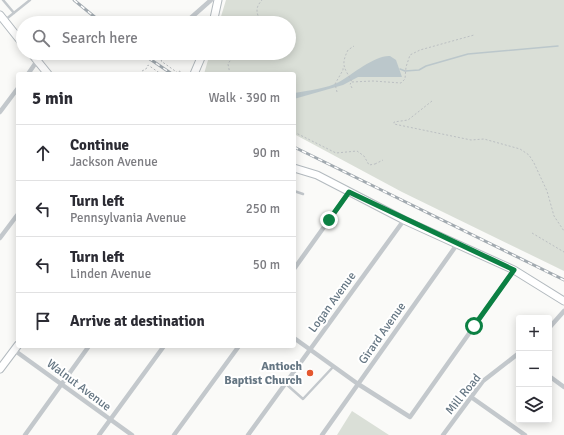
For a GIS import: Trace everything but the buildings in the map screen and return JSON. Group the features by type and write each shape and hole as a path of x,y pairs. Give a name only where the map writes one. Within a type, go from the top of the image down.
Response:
{"main road":[{"path":"214,16 218,0"},
{"path":"2,18 16,35"},
{"path":"195,72 200,60"},
{"path":"37,61 46,72"},
{"path":"296,169 317,175 404,220 458,243 514,270 564,301"},
{"path":"0,369 16,348"}],"street":[{"path":"193,16 211,0"},
{"path":"29,72 37,61"},
{"path":"0,112 16,91"},
{"path":"296,266 349,192"},
{"path":"0,238 16,217"},
{"name":"Logan Avenue","path":"248,435 404,220"},
{"name":"Girard Avenue","path":"322,435 458,243"},
{"path":"296,340 358,384 410,417 514,270"},
{"path":"552,325 564,311"},
{"name":"Walnut Avenue","path":"16,348 132,435"},
{"path":"25,435 88,348"},
{"path":"99,435 163,348"},
{"path":"174,435 238,348"},
{"name":"Mill Road","path":"443,435 484,381 516,355"},
{"path":"552,378 564,387"},
{"path":"471,397 525,435"}],"lane":[{"path":"3,0 14,13"},
{"path":"2,18 14,13 30,0"},
{"path":"296,192 302,194"},
{"path":"285,384 303,399 333,367"}],"path":[{"path":"258,16 256,6 262,0"},
{"path":"351,81 373,80 398,83 405,79 406,67 410,55 420,50 474,35"},
{"path":"337,92 335,84 343,70 344,58 348,50 354,46"},
{"path":"162,60 161,61 177,72"},
{"path":"230,72 228,64 231,60"},
{"path":"142,71 146,69 148,65 158,72"},
{"path":"343,67 348,74 352,88"},
{"path":"432,101 408,120 394,122 394,124 470,140 484,139 520,149 529,155 534,163 547,191 554,216 564,230"},
{"path":"296,133 336,153 357,151 364,156 369,165 383,160"},
{"path":"532,233 564,252"}],"shaded area":[{"path":"226,0 564,0 564,271 402,192 296,135 296,72 205,72 208,60 296,60 296,16 221,16"},
{"path":"390,56 396,60 402,77 358,77 343,85 296,98 296,93 335,84 371,62"},
{"path":"352,411 389,435 337,435"}],"waterway":[{"path":"400,69 405,71 419,70 426,66 468,54 558,46"}],"railway":[{"path":"74,0 93,16"},
{"path":"151,60 169,72"},
{"path":"296,148 564,280"}],"place":[{"name":"Antioch Baptist Church","path":"310,373"}],"route":[{"path":"329,220 349,192 404,220 458,243 514,270 474,326"}]}
